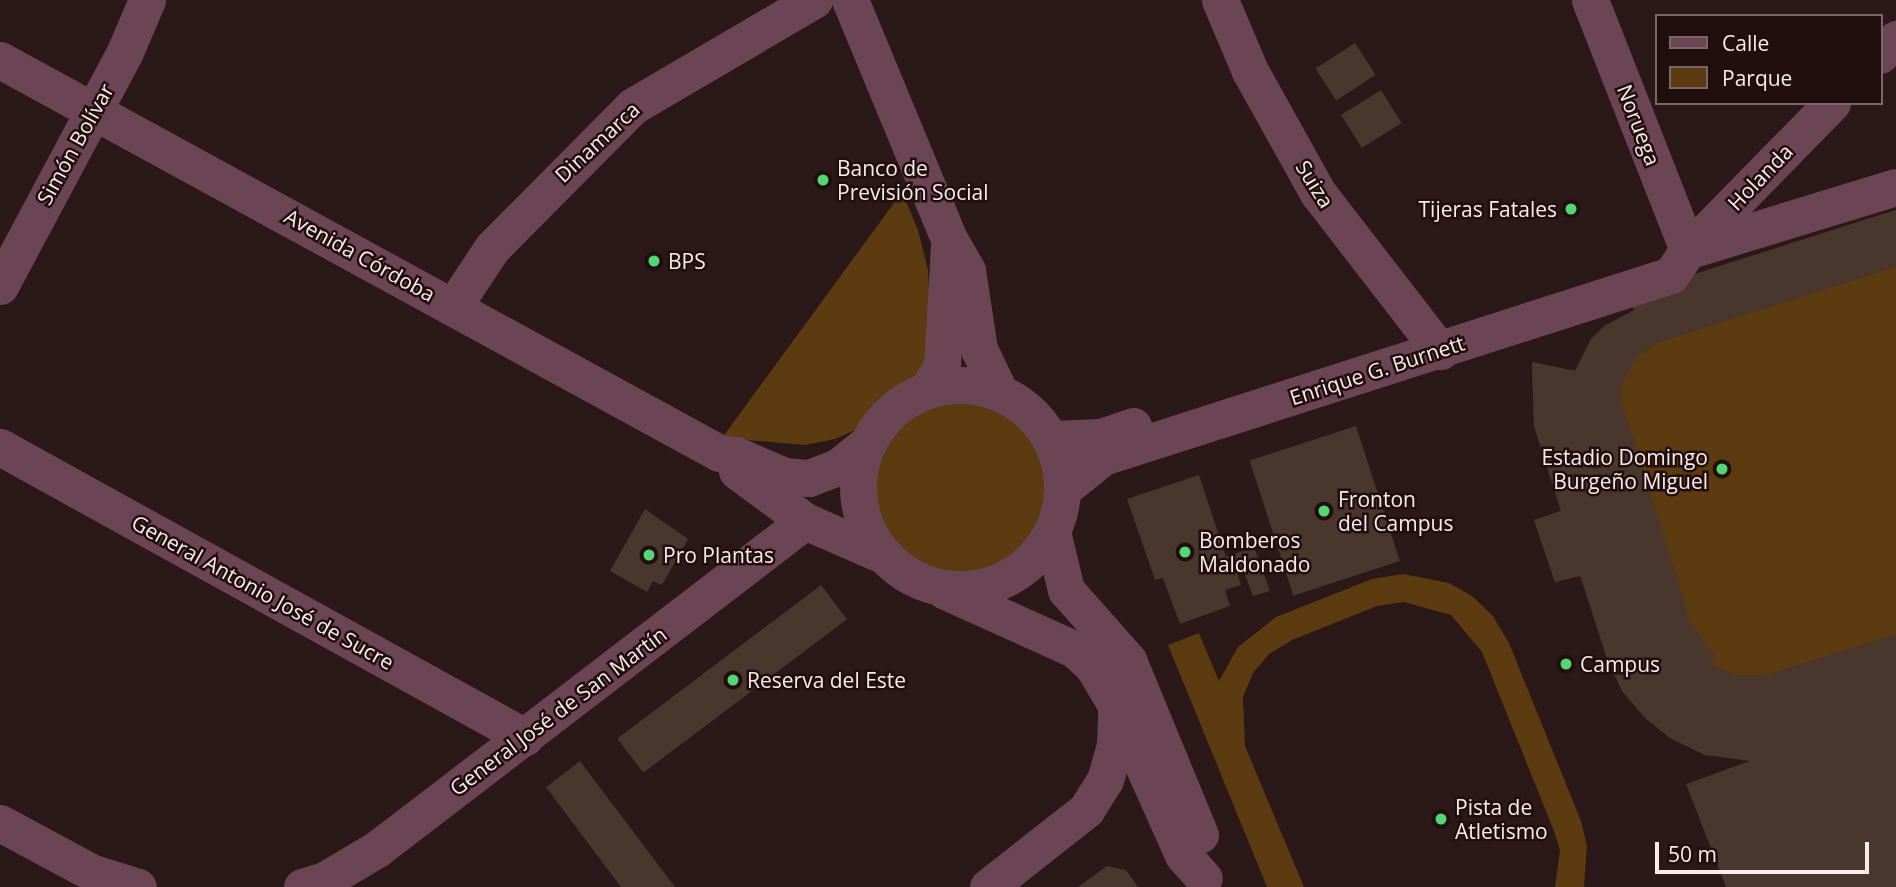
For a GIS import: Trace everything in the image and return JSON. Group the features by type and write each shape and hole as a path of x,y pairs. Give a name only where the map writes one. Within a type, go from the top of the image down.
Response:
{"street":[{"name":"Simón Bolívar","path":"0,286 94,109 147,0"},
{"name":"Dinamarca","path":"453,307 492,248 632,106 814,0"},
{"path":"850,0 949,239 967,270 979,349 1000,393"},
{"name":"Suiza","path":"1220,0 1250,71 1318,193 1432,341"},
{"name":"Noruega","path":"1590,0 1688,250"},
{"path":"1882,53 1896,39"},
{"name":"Avenida Córdoba","path":"0,60 719,453 736,455 784,476 809,478 838,467 868,443"},
{"name":"Holanda","path":"1688,250 1830,105"},
{"path":"1764,172 1764,190 1773,207 1793,216"},
{"path":"1688,250 1793,216 1896,187"},
{"path":"927,390 942,366 949,239"},
{"name":"Enrique G. Burnett","path":"1052,439 1101,436 1671,275 1688,250"},
{"name":"Enrique G. Burnett","path":"1063,489 1103,457 1432,341"},
{"path":"918,580 956,589 995,583 1028,563 1052,531 1063,489 1052,439 1028,409 1000,393 972,385 927,390 892,411 868,443 858,482 859,502 873,539 885,556 918,580 1074,649 1092,665 1116,705 1183,855 1206,883"},
{"name":"General Antonio José de Sucre","path":"0,447 526,737"},
{"name":"Avenida Córdoba","path":"719,453 727,464 805,521 885,556"},
{"name":"General José de San Martín","path":"302,887 325,880 377,849 805,521"},
{"path":"1052,531 1066,590 1112,639 1139,682 1203,844 1206,883"},
{"path":"988,887 1086,810 1105,780 1115,747 1116,705"},
{"path":"0,823 93,873 138,887"}],"green space":[{"path":"902,192 918,230 928,270 931,361 912,385 893,395 862,427 835,439 805,445 722,438"},
{"name":"Estadio Domingo Burgeño Miguel","path":"1896,210 1896,721 1705,755 1670,738 1622,691 1580,576 1555,582 1534,520 1561,511 1534,426 1532,362 1575,371 1591,339 1634,310 1629,295"},
{"path":"960,384 999,392 1017,401 1032,414 1045,429 1054,447 1062,486 1054,525 1045,543 1032,558 1017,571 999,580 960,588 921,580 903,571 888,558 875,543 866,525 858,486 866,447 875,429 888,414 903,401 921,392"},
{"path":"1403,574 1449,583 1472,596 1493,616 1509,643 1581,821 1587,846 1584,887 1555,887 1560,850 1482,652 1451,615 1404,602 1377,606 1292,640 1269,654 1253,673 1243,697 1245,746 1304,887 1267,887 1168,645 1199,633 1219,681 1238,647 1276,617 1372,579"}],"building":[{"path":"1355,43 1376,75 1336,100 1316,69"},
{"path":"1381,90 1402,123 1362,148 1341,115"},
{"path":"1896,210 1896,267 1657,343 1635,359 1621,387 1621,400 1691,623 1715,657 1710,663 1736,675 1766,675 1896,634 1896,887 1726,887 1686,784 1750,761 1705,755 1670,738 1645,718 1622,691 1607,659 1580,575 1555,582 1534,520 1561,511 1534,426 1532,362 1575,371 1591,339 1604,326 1634,310 1629,295"},
{"name":"Fronton del Campus","path":"1356,426 1400,561 1293,596 1249,461"},
{"name":"Bomberos Maldonado","path":"1199,475 1226,557 1254,547 1270,591 1253,596 1242,567 1236,570 1241,585 1225,590 1230,606 1180,624 1163,578 1155,580 1127,499"},
{"name":"Pro Plantas","path":"645,509 688,539 662,585 653,581 647,592 610,571"},
{"name":"Reserva del Este","path":"821,585 847,619 643,773 617,738"},
{"path":"580,761 675,887 621,887 546,787"},
{"path":"1107,866 1126,870 1138,887 1078,887"}],"place":[{"name":"Banco de Previsión Social","path":"823,180"},
{"name":"Tijeras Fatales","path":"1571,209"},
{"name":"BPS","path":"654,261"},
{"name":"Estadio Domingo Burgeño Miguel","path":"1722,469"},
{"name":"Fronton del Campus","path":"1324,511"},
{"name":"Bomberos Maldonado","path":"1185,552"},
{"name":"Pro Plantas","path":"649,555"},
{"name":"Campus","path":"1566,664"},
{"name":"Reserva del Este","path":"733,680"},
{"name":"Pista de Atletismo","path":"1441,819"}]}
